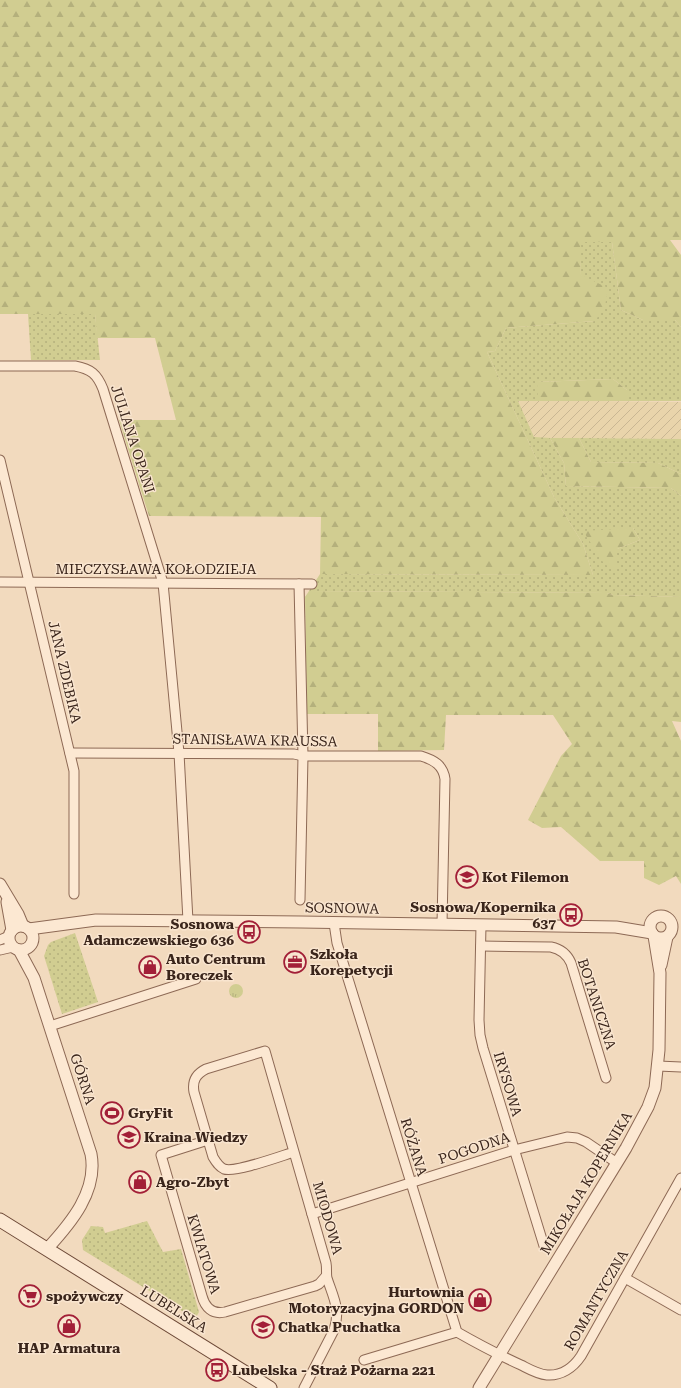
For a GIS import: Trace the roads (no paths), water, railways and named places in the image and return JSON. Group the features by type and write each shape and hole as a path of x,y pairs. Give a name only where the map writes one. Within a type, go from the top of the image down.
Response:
{"main road":[{"name":"LUBELSKA","path":"0,1220 270,1388"}],"street":[{"name":"JULIANA OPANI","path":"0,366 75,366 92,372 99,379 163,583 179,753 188,921"},
{"name":"JANA ZDEBIKA","path":"0,460 74,771 74,894"},
{"name":"MIECZYSŁAWA KOŁODZIEJA","path":"0,582 312,584"},
{"path":"299,584 303,756 300,900"},
{"name":"STANISŁAWA KRAUSSA","path":"70,753 294,754 303,756 421,756 429,758 438,764 444,772 446,779 442,924"},
{"name":"GÓRNA","path":"0,884 18,914 19,938 50,1026 91,1154 93,1168 91,1182 85,1198 58,1238 47,1249"},
{"path":"657,917 664,917 674,929 660,938 653,935 650,927 652,921 657,917"},
{"name":"SOSNOWA","path":"19,938 68,923 96,920 616,927 652,921"},
{"name":"RÓŻANA","path":"334,923 337,944 457,1332"},
{"name":"IRYSOWA","path":"481,925 480,1035 544,1246"},
{"name":"SOSNOWA","path":"616,927 653,935"},
{"name":"MIKOŁAJA KOPERNIKA","path":"660,973 674,929"},
{"name":"MIKOŁAJA KOPERNIKA","path":"479,1388 617,1163 648,1107 655,1088 658,1066 660,973 653,935"},
{"path":"0,950 19,938"},
{"name":"BOTANICZNA","path":"481,946 551,947 565,953 571,963 606,1078"},
{"path":"50,1026 196,979"},
{"name":"MIODOWA","path":"208,1140 194,1092 193,1083 195,1077 206,1069 265,1051 326,1263 326,1276 330,1283 337,1312 337,1320 331,1336 304,1388"},
{"path":"658,1066 681,1067"},
{"name":"POGODNA","path":"312,1214 411,1184 514,1150 567,1137 576,1138 586,1142 617,1163"},
{"path":"208,1140 216,1162 224,1169 229,1170 294,1152"},
{"name":"KWIATOWA","path":"208,1140 161,1155 206,1307 216,1313 225,1312 315,1286 320,1284 326,1276"},
{"name":"ROMANTYCZNA","path":"499,1355 541,1374 554,1375 571,1367 581,1356 681,1178"},
{"path":"625,1278 681,1310"},
{"path":"364,1360 457,1332 499,1355"}],"place":[{"name":"Kot Filemon","path":"467,877"},
{"name":"Sosnowa/Kopernika 637","path":"571,915"},
{"name":"Sosnowa Adamczewskiego 636","path":"249,932"},
{"name":"Szkoła Korepetycji","path":"295,962"},
{"name":"Auto Centrum Boreczek","path":"150,967"},
{"name":"GryFit","path":"112,1113"},
{"name":"Kraina Wiedzy","path":"129,1137"},
{"name":"Agro-Zbyt","path":"140,1182"},
{"name":"spożywczy","path":"30,1296"},
{"name":"Hurtownia Motoryzacyjna GORDON","path":"480,1300"},
{"name":"HAP Armatura","path":"69,1326"},
{"name":"Chatka Puchatka","path":"263,1327"},
{"name":"Lubelska - Straż Pożarna 221","path":"217,1370"}]}
